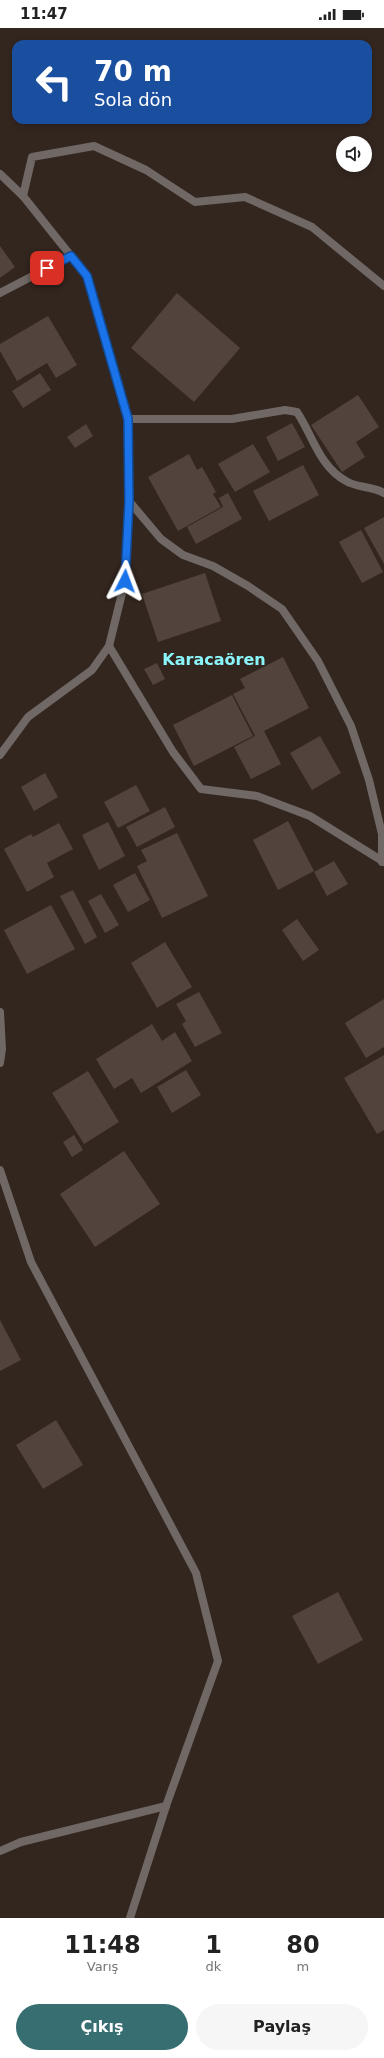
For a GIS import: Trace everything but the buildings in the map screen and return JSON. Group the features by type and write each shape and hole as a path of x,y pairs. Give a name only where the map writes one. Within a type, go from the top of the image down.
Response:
{"street":[{"path":"23,196 32,157 94,146 146,170 195,202 245,196 312,227 384,286"},
{"path":"0,174 23,196 87,276 128,419 129,501 125,581 109,646 92,670 28,717 0,755"},
{"path":"0,294 71,256"},
{"path":"128,419 232,419 285,410 297,412 330,471 347,482 367,486 384,493"},
{"path":"129,501 161,539 172,547 183,554 213,566 248,586 282,609 318,661 351,726 369,780 382,834 383,862"},
{"path":"109,646 173,752 201,789 257,796 310,816 383,862"},
{"path":"0,1012 2,1049 0,1063"},
{"path":"0,1170 31,1262 196,1572 218,1661 166,1806 130,1918"},
{"path":"0,1851 22,1842 166,1806"}],"district":[{"name":"Karacaören","path":"214,659"}],"route":[{"path":"47,268 71,256 87,276 128,419 129,501 125,581"}]}
